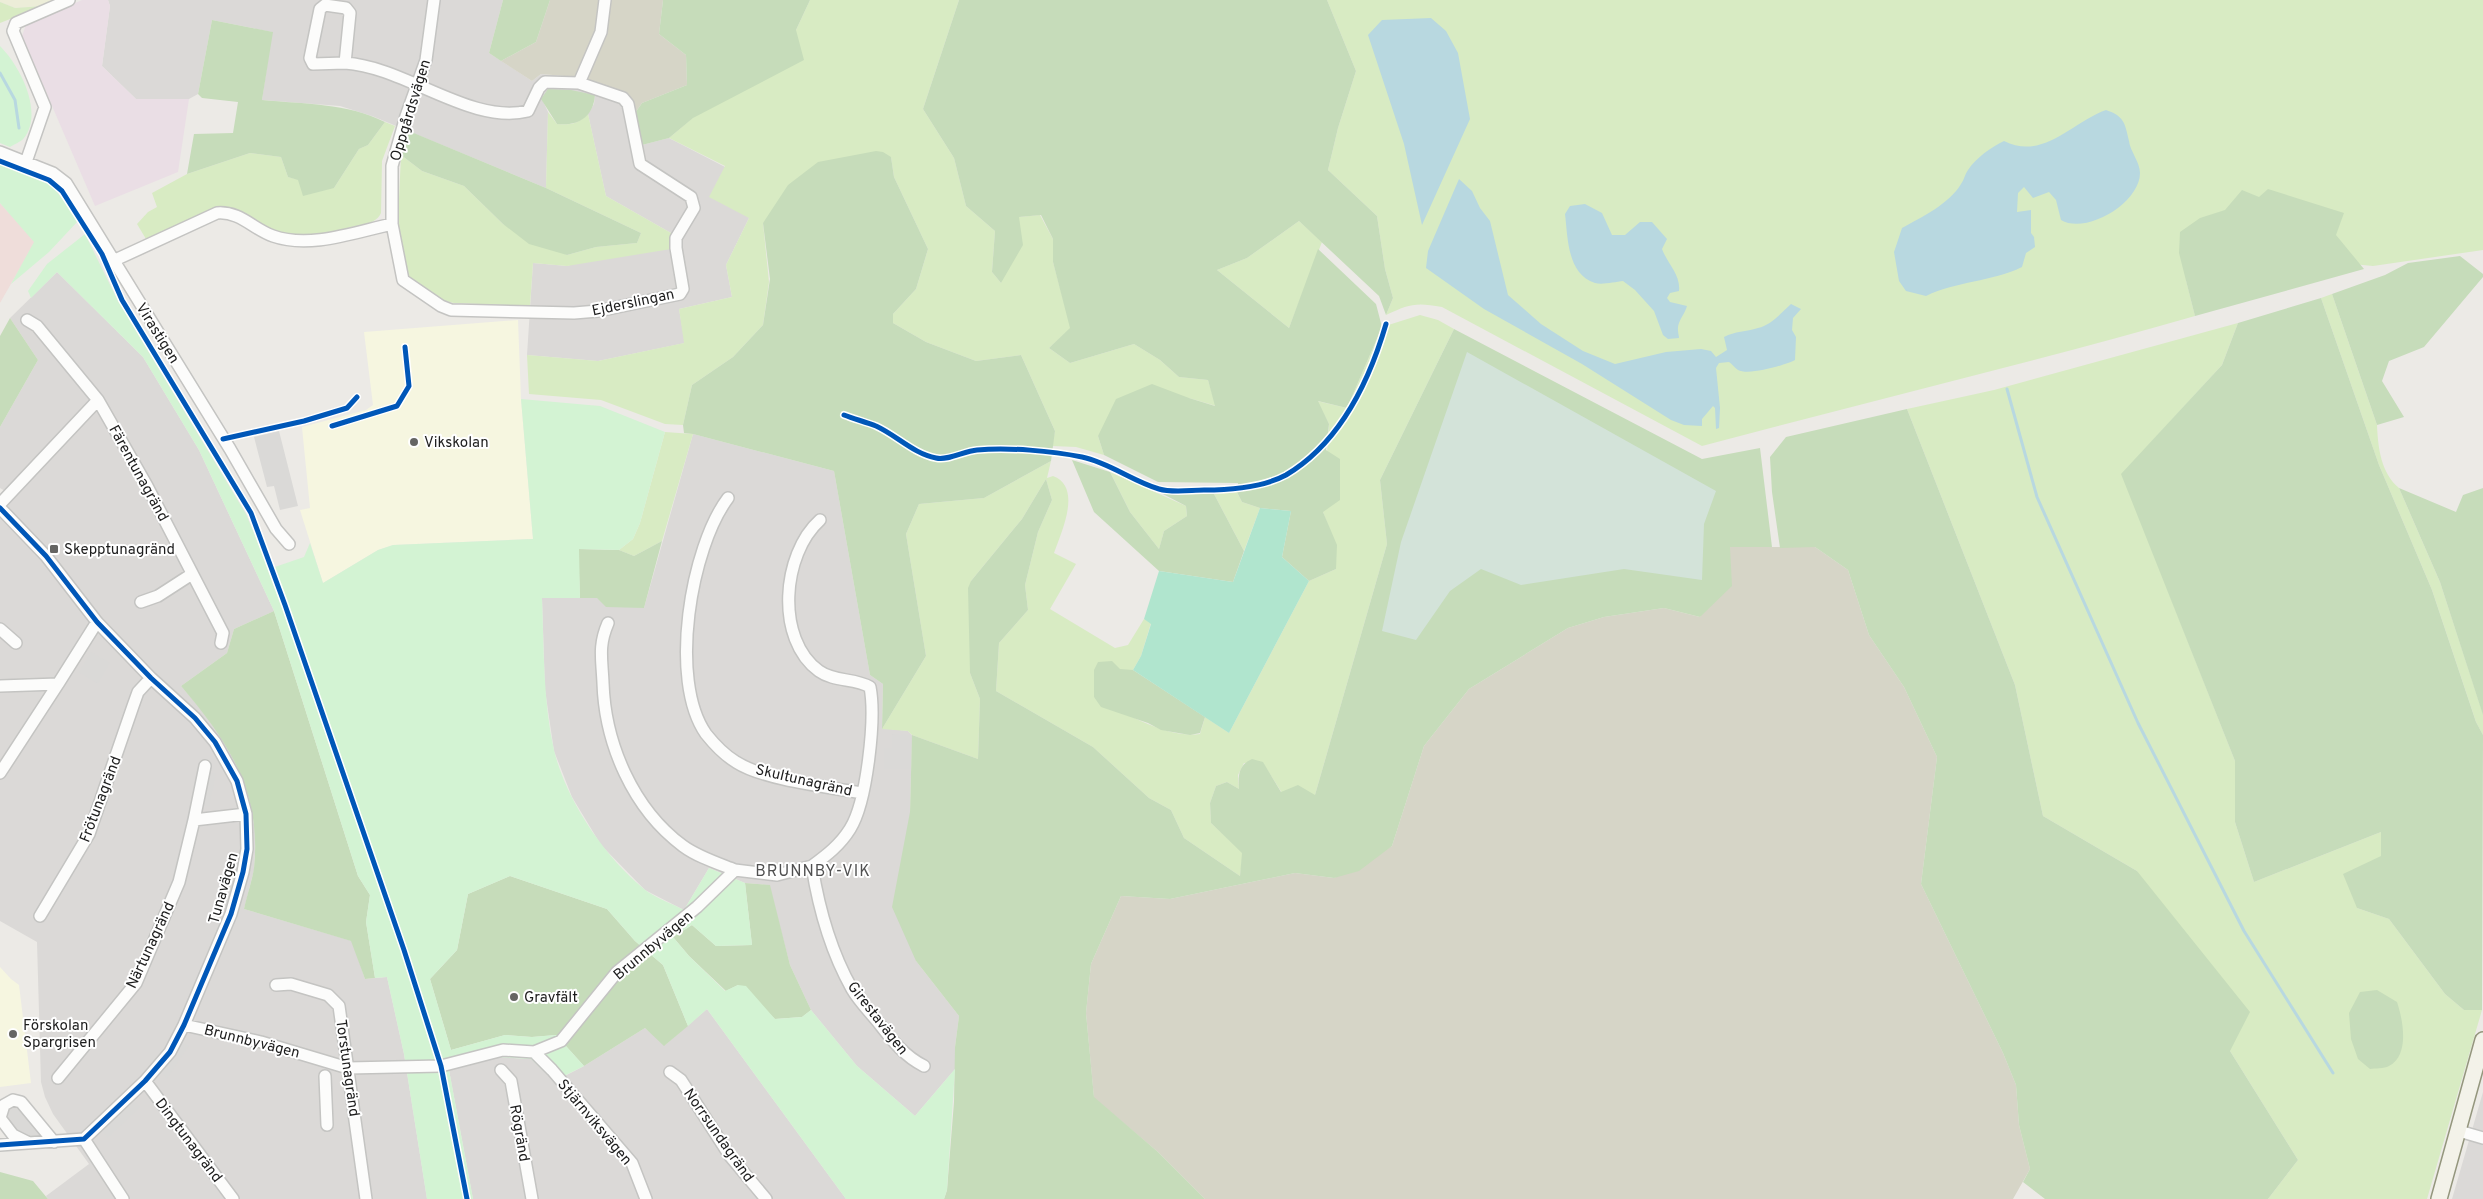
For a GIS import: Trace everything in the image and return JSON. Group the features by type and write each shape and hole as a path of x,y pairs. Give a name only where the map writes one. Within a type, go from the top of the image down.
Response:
{"main road":[{"path":"2439,1199 2483,1040"}],"street":[{"path":"26,162 46,107 13,32 16,23 68,0"},
{"name":"Oppgårdsvägen","path":"392,224 392,166 417,83 426,60 434,0"},
{"path":"345,63 350,13 346,8 325,5 320,9 310,58 313,64 358,64 417,83 482,111 517,114 528,111 539,88 545,82 579,84 601,32 605,0"},
{"name":"Ejderslingan","path":"392,224 403,280 441,306 451,310 574,313 598,311 680,294 683,289 676,238 694,208 691,197 640,164 628,104 623,98 579,84"},
{"name":"Virastigen","path":"0,152 53,173 66,183 115,260 272,523 289,544"},
{"path":"115,260 217,213 228,212 272,236 291,240 326,238 392,224"},
{"name":"Färentunagränd","path":"27,320 37,326 98,400 147,486 224,633 221,643"},
{"path":"0,504 98,400"},
{"name":"Skultunagränd","path":"728,498 716,515 692,588 686,651 692,700 706,733 738,763 773,776 862,793"},
{"name":"Tunavägen","path":"0,508 46,556 96,622 151,678 195,718 215,742 237,782 246,814 247,849 243,872 231,914 184,1025 170,1052 145,1082 84,1140"},
{"path":"608,623 601,640 603,700 610,732 622,766 636,795 659,824 683,846 706,859 735,870 777,875 812,866 834,850 851,828 862,793 871,738 872,697 870,687 862,682 842,680 820,672 805,658 794,640 788,594 793,568 807,531 820,520"},
{"path":"140,602 158,596 192,574"},
{"path":"0,773 96,622"},
{"path":"0,629 16,643"},
{"name":"Frötunagränd","path":"40,916 89,834 138,692 151,678"},
{"path":"0,686 58,684"},
{"name":"Närtunagränd","path":"58,1078 136,983 179,882 205,766"},
{"path":"194,820 246,814"},
{"name":"Girestavägen","path":"812,866 829,944 853,990 895,1044 911,1059 924,1066"},
{"name":"Brunnbyvägen","path":"184,1025 261,1042 348,1068 441,1066 503,1050 534,1052 562,1041 617,972 697,907 735,870"},
{"name":"Torstunagränd","path":"276,985 291,984 328,995 339,1006 366,1199"},
{"name":"Stjärnviksvägen","path":"534,1052 552,1070 632,1163 646,1199"},
{"name":"Rögränd","path":"501,1070 511,1080 532,1199"},
{"name":"Norrsundagränd","path":"670,1072 681,1080 730,1156 766,1199"},
{"path":"325,1076 327,1125"},
{"name":"Dingtunagränd","path":"145,1082 233,1199"},
{"path":"29,1143 13,1135 0,1118 4,1105 13,1100 20,1102 54,1142"},
{"path":"2459,1131 2483,1138"},
{"path":"0,1145 84,1140 123,1199"}],"shaded area":[{"path":"0,0 53,0 43,6 15,8 0,2"},
{"path":"82,0 108,0 110,6 102,66 136,99 189,99 178,172 95,206 22,36 26,25"},
{"path":"108,0 503,0 489,53 532,81 541,74 576,77 633,102 642,145 669,138 725,167 749,218 726,265 732,297 679,309 685,343 598,361 527,355 533,263 567,266 671,233 606,196 588,114 594,104 595,95 542,99 548,112 546,188 372,116 340,106 262,100 272,32 212,20 198,94 189,99 136,99 102,66 110,6"},
{"path":"550,0 663,0 659,34 686,55 687,85 642,103 635,113 633,102 576,77 541,74 532,81 501,61 536,42"},
{"path":"0,203 35,242 0,303"},
{"path":"57,272 143,357 199,450 274,611 234,629 227,653 181,686 209,718 233,756 245,781 256,834 254,870 244,909 352,941 365,979 387,977 404,1054 427,1199 48,1199 46,1196 89,1164 53,1114 45,1097 41,1082 37,942 0,921 0,498 5,491 0,488 0,427 38,360 10,318"},
{"name":"Vikskolan","path":"518,320 521,399 533,539 393,545 378,550 323,583 300,510 310,508 302,427 366,410 373,405 364,332"},
{"path":"1467,352 1716,491 1704,524 1702,580 1624,569 1521,585 1481,569 1450,591 1416,640 1382,631 1401,542"},
{"path":"279,431 298,506 280,510 274,486 267,487 254,437"},
{"path":"693,434 834,471 870,675 883,684 882,728 908,731 912,735 910,812 916,961 959,1016 955,1047 955,1069 915,1116 857,1066 811,1010 790,965 769,885 745,883 709,868 684,910 645,890 601,845 572,797 554,751 545,690 542,598 597,598 644,608"},
{"path":"1730,547 1815,547 1848,570 1869,635 1904,687 1937,757 1921,884 2003,1053 2016,1085 2019,1125 2030,1169 2013,1199 1205,1199 1158,1152 1094,1098 1086,1013 1091,964 1121,896 1170,899 1295,873 1334,878 1392,846 1424,746 1469,689 1568,628 1604,617 1664,608 1700,617"},
{"path":"91,652 110,663 98,684 79,672"},
{"path":"892,734 912,735 911,769 884,769 884,748 892,748"},
{"path":"208,772 216,774 209,807 202,805"},
{"name":"Förskolan Spargrisen","path":"0,967 19,985 31,1083 0,1087"},
{"path":"707,1009 846,1199 473,1199 449,1070 496,1057 531,1059 555,1081 584,1066 645,1028 665,1045"},
{"path":"182,1042 189,1046 167,1079 161,1072"},
{"path":"2483,1092 2483,1199 2452,1199"},
{"path":"134,1101 140,1107 108,1138 102,1131"},
{"path":"18,1106 43,1137 32,1138 14,1130 5,1116 9,1107"}],"green space":[{"path":"503,0 550,0 536,42 501,61 489,53"},
{"path":"663,0 810,0 796,30 804,60 693,118 669,138 642,145 635,113 642,103 687,85 686,55 659,34"},
{"path":"810,0 959,0 923,109 954,158 966,206 995,231 992,272 1001,283 1019,217 1040,215 1053,239 1053,262 1071,328 1049,348 1070,363 1134,344 1160,360 1179,377 1208,380 1216,406 1189,398 1098,436 1104,455 1076,447 1052,446 1055,431 1021,355 976,361 926,342 893,323 893,314 916,289 928,249 894,177 891,157 763,223 769,282 763,325 733,357 692,385 683,425 665,424 601,400 529,394 527,355 598,361 684,343 679,309 732,297 726,265 749,218 709,197 725,166 669,138 796,30"},
{"path":"959,0 1327,0 1356,71 1338,128 1328,170 1377,216 1385,269 1393,298 1386,315 1379,296 1299,221 1247,258 1217,270 1289,328 1318,249 1376,304 1382,327 1347,408 1318,401 1329,424 1326,450 1340,459 1340,500 1323,512 1337,545 1336,569 1309,581 1282,557 1291,511 1260,508 1242,502 1237,492 1238,483 1158,482 1104,455 1098,436 1116,399 1152,384 1215,406 1208,380 1179,377 1160,360 1134,344 1070,363 1049,348 1070,328 1053,262 1053,239 1041,215 1019,217 1023,245 1001,283 992,272 995,231 966,206 954,158 923,109"},
{"path":"1327,0 2483,0 2483,250 2373,266 2333,262 2186,280 2195,316 2072,350 1702,446 1442,307 1413,305 1386,315 1393,298 1385,269 1377,216 1328,170 1338,128 1356,71"},
{"path":"0,2 15,8 43,6 0,23"},
{"path":"212,20 273,32 262,100 340,108 356,111 385,122 368,145 359,149 334,188 303,196 298,180 288,177 281,157 250,153 187,174 194,134 233,133 238,102 202,98 198,94"},
{"path":"0,46 22,77 27,90 32,115 30,127 24,138 10,147 0,143"},
{"path":"548,89 571,90 595,95 594,103 588,115 578,122 557,124 541,99"},
{"path":"548,112 557,124 577,122 588,114 606,196 671,233 671,249 567,266 533,263 530,306 454,303 441,300 413,282 406,273 398,221 401,155 422,171 464,186 503,224 567,255 596,247 637,243 641,233 546,188"},
{"path":"385,122 395,126 382,161 381,213 376,220 334,232 304,236 291,235 265,228 216,208 146,239 137,224 148,212 157,207 152,193 187,174 250,153 281,157 288,177 334,188 359,149 368,145"},
{"path":"409,131 546,188 641,233 637,243 596,247 567,255 529,244 503,224 464,186 422,171 401,155"},
{"path":"876,151 883,152 891,157 894,177 928,249 916,289 893,314 893,323 926,342 976,361 1021,355 1055,431 1051,461 984,498 919,504 906,534 926,656 882,729 883,684 870,675 834,471 684,433 683,425 692,385 733,357 763,325 770,279 763,223 788,185 818,162"},
{"path":"0,164 41,179 53,186 78,221 49,252 11,284 34,242 0,203"},
{"path":"2268,189 2344,213 2336,235 2364,269 2195,316 2179,253 2180,232 2200,218 2225,210 2242,190 2259,197"},
{"path":"1299,221 1322,242 1289,328 1217,270 1247,258"},
{"path":"85,234 118,301 246,514 269,569 304,557 310,543 323,583 378,550 393,545 533,539 521,399 600,406 665,432 640,523 633,539 619,550 579,549 580,598 542,598 548,713 554,750 560,769 588,826 629,876 648,892 684,910 709,868 745,883 752,945 716,946 692,925 673,937 689,956 725,991 738,985 746,986 775,1019 802,1017 811,1010 857,1066 915,1116 955,1069 947,1190 944,1199 846,1199 707,1009 688,1026 663,965 635,941 607,909 510,876 468,894 457,950 430,979 451,1050 505,1035 532,1037 556,1035 584,1066 554,1081 531,1059 496,1057 449,1070 473,1199 427,1199 404,1054 387,977 375,978 366,922 370,895 358,876 274,611 199,450 143,357 57,272 31,298 28,291 47,264"},
{"path":"2460,256 2483,274 2483,277 2424,347 2389,361 2382,381 2404,417 2377,425 2332,294 2385,275 2408,263"},
{"path":"2332,294 2377,425 2378,442 2384,468 2399,488 2440,582 2483,714 2483,735 2476,722 2432,590 2379,465 2321,298"},
{"path":"2321,298 2379,465 2432,590 2476,722 2483,735 2482,1010 2464,1010 2445,994 2389,919 2357,908 2343,874 2381,856 2381,832 2254,882 2235,822 2235,761 2121,474 2222,365 2238,323"},
{"path":"1420,315 1438,320 1454,329 1380,480 1387,544 1315,795 1282,793 1263,763 1244,763 1238,775 1239,789 1227,782 1216,786 1210,803 1211,823 1243,853 1240,876 1184,838 1171,810 1149,798 1093,747 996,691 999,643 1028,610 1025,585 1038,532 1052,500 1046,479 1022,519 971,581 970,673 980,699 978,759 912,735 908,731 882,729 926,656 906,534 919,504 984,498 1051,461 1047,478 1053,476 1062,482 1067,490 1068,500 1065,523 1054,553 1076,564 1050,609 1115,648 1128,645 1144,619 1151,623 1141,656 1133,670 1094,670 1094,697 1132,717 1173,732 1200,734 1205,717 1229,733 1309,581 1336,569 1329,528 1323,512 1329,424 1317,401 1347,408 1382,327"},
{"path":"10,318 38,360 0,427 0,336"},
{"path":"2238,323 2222,365 2122,474 2235,761 2235,822 2254,882 2381,832 2381,856 2357,908 2389,919 2445,994 2464,1010 2482,1010 2427,1199 2268,1199 2298,1160 2230,1051 2137,871 2043,816 2015,685 1907,409 1994,390"},
{"path":"1454,329 1702,459 1760,448 1772,547 1730,547 1732,586 1700,617 1664,608 1604,617 1568,628 1469,689 1424,746 1392,846 1359,871 1334,878 1295,873 1170,899 1121,896 1091,964 1086,1013 1094,1097 1158,1152 1205,1199 944,1199 947,1190 954,1102 955,1047 959,1016 916,961 892,907 910,812 912,735 978,759 980,699 970,673 968,588 971,581 1022,519 1046,479 1052,500 1038,532 1025,585 1028,610 999,643 996,691 1093,747 1149,798 1171,810 1184,838 1240,876 1242,853 1211,823 1210,803 1216,786 1227,782 1239,789 1240,771 1244,764 1252,759 1263,762 1281,792 1298,785 1315,795 1387,544 1380,480"},
{"path":"1907,409 2015,685 2043,816 2137,871 2250,1012 2230,1051 2298,1160 2268,1199 2045,1199 2023,1182 2030,1169 2019,1125 2016,1085 2003,1053 1921,884 1937,757 1904,687 1869,635 1848,570 1815,547 1780,548 1772,492 1770,457 1786,437"},
{"path":"665,432 693,434 662,541 634,556 619,550 633,539 640,523"},
{"path":"1072,460 1110,472 1130,512 1159,549 1164,531 1187,516 1186,506 1163,494 1214,494 1244,551 1233,582 1159,571 1094,512"},
{"path":"1110,472 1186,506 1187,516 1164,531 1159,549 1130,512"},
{"path":"2399,488 2456,512 2463,495 2483,488 2483,715 2440,582"},
{"path":"1237,492 1242,502 1260,508 1244,551 1214,494"},
{"path":"1260,508 1291,511 1282,557 1309,581 1229,733 1133,670 1141,656 1151,624 1144,619 1159,571 1233,582"},
{"path":"662,541 644,608 606,607 597,598 580,598 578,549 619,550 634,556"},
{"path":"274,611 358,876 370,895 366,922 375,978 365,979 351,941 244,909 254,868 255,841 253,815 247,792 227,748 198,706 181,686 227,653 234,629"},
{"path":"1112,661 1120,669 1133,670 1205,717 1200,733 1190,735 1161,730 1148,723 1101,707 1094,697 1094,670 1098,662"},
{"path":"510,876 607,909 635,941 663,965 688,1026 664,1046 645,1028 584,1066 556,1035 532,1037 505,1035 451,1050 430,979 457,950 468,894"},
{"path":"745,883 770,885 790,965 811,1010 802,1017 775,1019 738,985 726,991 689,956 673,937 692,925 716,946 752,945"},
{"path":"2377,990 2397,1002 2403,1027 2403,1037 2400,1054 2396,1061 2389,1066 2370,1069 2358,1059 2351,1039 2349,1013 2360,992"},
{"path":"0,1172 33,1181 48,1199 0,1199"}],"water":[{"path":"1431,18 1446,31 1458,53 1470,119 1422,225 1404,144 1368,35 1382,20"},
{"path":"2106,110 2117,115 2123,121 2140,169 2138,184 2122,205 2097,220 2072,224 2061,220 2056,200 2049,192 2033,198 2024,187 2018,193 2017,212 2031,210 2031,233 2034,237 2035,247 2026,253 2022,267 1998,276 1950,287 1926,296 1906,291 1899,281 1894,252 1902,228 1950,198 1979,157 2004,141 2018,146 2032,146 2044,143 2057,138"},
{"path":"1459,179 1472,191 1480,208 1490,221 1508,295 1541,324 1583,351 1615,364 1666,352 1701,349 1711,351 1716,357 1727,350 1724,337 1763,326 1776,318 1791,304 1801,309 1793,318 1792,330 1796,337 1795,360 1783,365 1750,372 1738,370 1729,362 1719,363 1716,368 1720,408 1719,428 1716,429 1715,408 1713,406 1702,419 1702,426 1684,425 1671,420 1582,364 1484,309 1426,268 1428,251"},
{"path":"1585,204 1602,213 1612,235 1625,235 1640,222 1652,222 1667,239 1662,249 1676,274 1679,291 1670,293 1667,298 1670,302 1687,306 1679,324 1679,338 1668,339 1663,335 1654,311 1635,290 1623,281 1598,284 1579,272 1574,264 1568,244 1565,214 1570,206"}],"waterway":[{"path":"0,73 15,100 19,128"},
{"path":"2007,389 2037,497 2138,723 2244,931 2333,1073"}],"cycle path":[{"path":"0,161 49,180 62,191 102,254 122,300 251,513 285,605 404,950 441,1066 467,1199"},
{"path":"844,415 876,426 920,453 941,459 972,451 989,449 1044,451 1092,460 1149,486 1164,490 1235,489 1267,483 1286,475 1305,462 1322,446 1337,428 1361,389 1371,368 1386,324"},
{"path":"332,426 397,406 409,386 405,347"},
{"path":"223,439 304,421 347,408 357,397"},
{"path":"0,508 46,556 97,622 151,678 195,718 215,742 237,781 246,814 247,849 243,872 231,914 184,1025 170,1052 145,1081 84,1139 0,1145"}],"place":[{"name":"Vikskolan","path":"414,442"},
{"name":"Skepptunagränd","path":"54,549"},
{"name":"Gravfält","path":"514,997"},
{"name":"Förskolan Spargrisen","path":"13,1034"}],"district":[{"name":"BRUNNBY-VIK","path":"813,870"}]}
